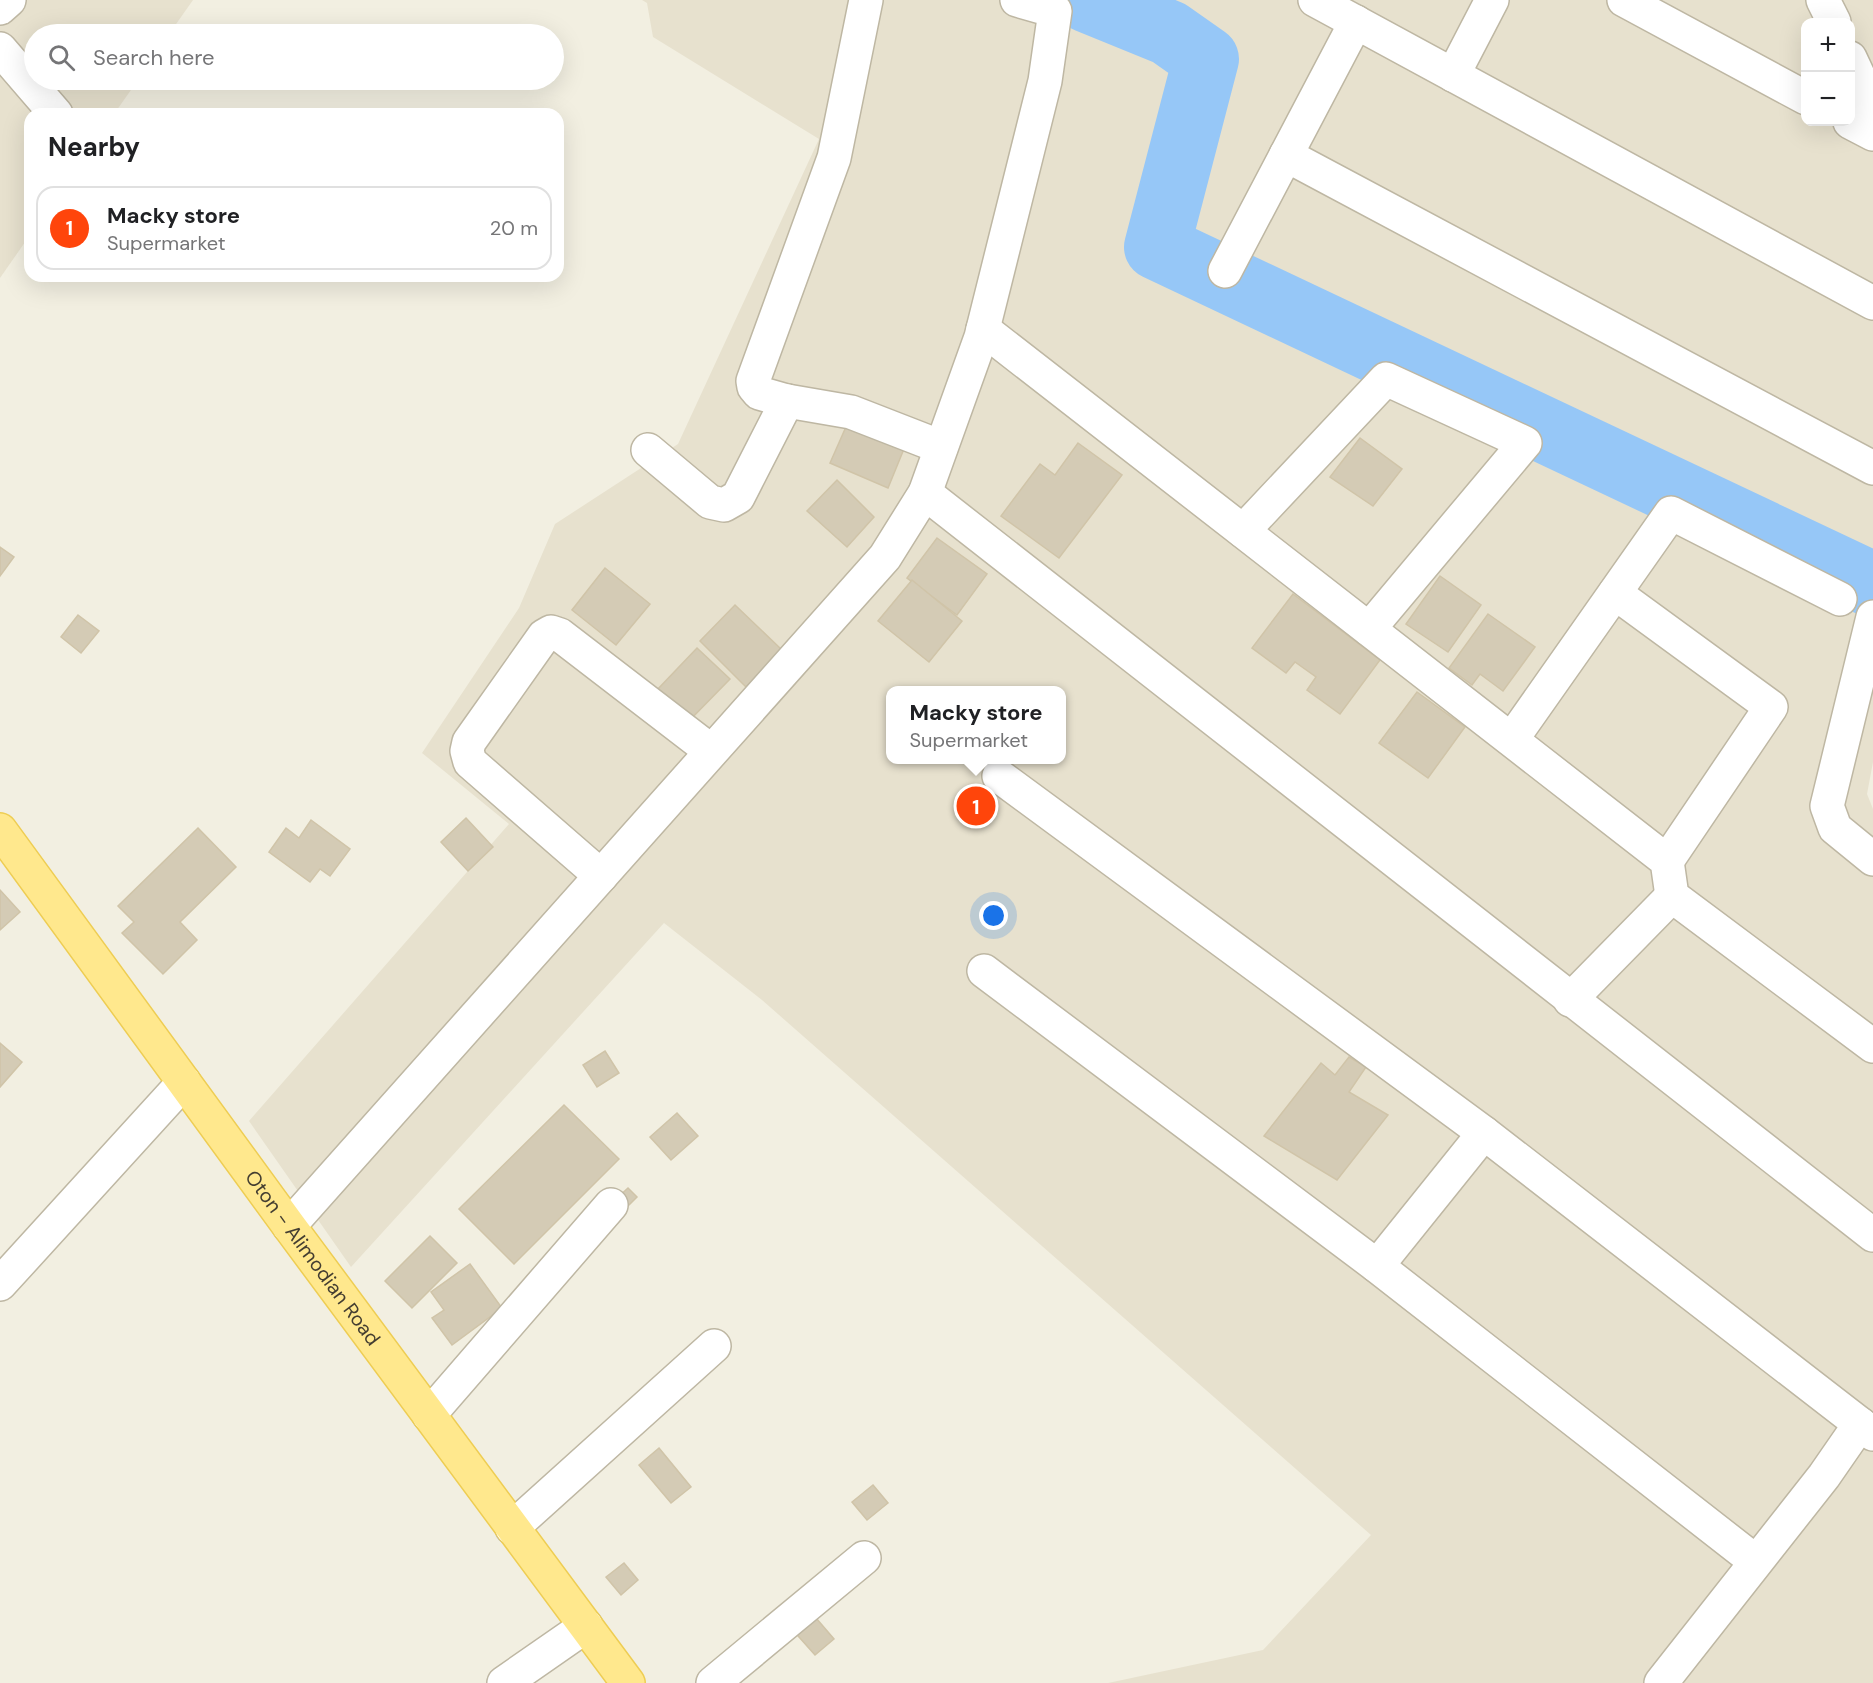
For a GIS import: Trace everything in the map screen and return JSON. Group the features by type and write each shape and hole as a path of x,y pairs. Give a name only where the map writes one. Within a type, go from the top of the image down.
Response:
{"main road":[{"name":"Oton - Alimodian Road","path":"1,835 628,1683"}],"street":[{"path":"0,8 9,0"},
{"path":"866,0 834,158 753,381 754,387 759,393 787,401 851,412 941,447"},
{"path":"289,1226 885,557 925,493 983,329 1045,81 1055,11 1017,0"},
{"path":"1453,75 1492,0"},
{"path":"1823,0 1832,18"},
{"path":"1323,2 1873,303"},
{"path":"1642,4 1801,95"},
{"path":"1225,271 1356,22"},
{"path":"0,48 24,76"},
{"path":"1855,67 1873,107"},
{"path":"36,90 51,108"},
{"path":"1855,125 1873,134"},
{"path":"1286,155 1873,468"},
{"path":"983,329 1667,861"},
{"path":"1243,531 1386,379 1525,443 1369,629"},
{"path":"648,450 710,502 724,505 738,497 787,401"},
{"path":"925,493 1873,1235"},
{"path":"1512,739 1671,513 1840,599"},
{"path":"1615,593 1771,707 1667,861 1672,896 1873,1046"},
{"path":"1873,617 1827,806 1835,828 1873,859"},
{"path":"601,876 470,762 466,751 469,742 544,636 551,632 560,635 711,751"},
{"path":"999,776 1484,1132 1867,1429 1824,1476 1755,1561 1661,1683"},
{"path":"1570,1000 1672,896"},
{"path":"984,971 1377,1266 1755,1561"},
{"path":"0,1284 184,1082"},
{"path":"1377,1266 1484,1132"},
{"path":"429,1415 612,1205"},
{"path":"512,1528 714,1346"},
{"path":"713,1683 864,1558"},
{"path":"504,1683 585,1626"}],"shaded area":[{"path":"0,0 193,0 176,24 24,24 24,90 131,90 118,108 24,108 24,244 0,278"},
{"path":"642,0 1873,0 1873,762 1867,794 1873,809 1873,1683 1108,1683 1263,1650 1371,1535 762,1000 664,923 351,1267 249,1121 509,824 422,753 519,608 555,524 678,444 819,139 653,37 647,3"}],"building":[{"path":"849,420 906,444 888,488 830,463"},
{"path":"1360,438 1402,469 1373,506 1330,477"},
{"path":"1078,443 1122,475 1059,558 1001,516 1040,464 1055,475"},
{"path":"837,480 874,517 847,547 807,511"},
{"path":"937,538 987,574 957,615 907,578"},
{"path":"0,547 14,557 0,576"},
{"path":"605,568 650,604 616,645 572,610"},
{"path":"1440,576 1481,605 1448,652 1406,624"},
{"path":"912,580 962,621 929,662 878,621"},
{"path":"1293,594 1380,660 1340,714 1307,690 1316,677 1295,662 1286,673 1252,648"},
{"path":"735,605 782,650 746,687 700,641"},
{"path":"1488,614 1535,647 1503,691 1480,674 1472,685 1449,668"},
{"path":"78,615 99,631 81,653 61,637"},
{"path":"697,648 730,679 688,722 656,691"},
{"path":"1417,692 1465,727 1428,778 1379,743"},
{"path":"466,818 493,847 468,871 441,842"},
{"path":"311,820 350,849 330,876 320,869 310,882 269,852 286,828 299,838"},
{"path":"198,828 236,867 180,922 197,940 163,974 122,933 134,922 118,906"},
{"path":"0,890 20,912 0,930"},
{"path":"0,1043 22,1062 0,1087"},
{"path":"605,1051 619,1073 597,1087 583,1065"},
{"path":"1349,1057 1366,1067 1349,1092 1388,1115 1337,1180 1264,1136 1321,1063 1335,1075"},
{"path":"564,1105 619,1159 514,1264 459,1209"},
{"path":"677,1113 698,1136 671,1160 650,1137"},
{"path":"628,1188 637,1197 625,1209 616,1199"},
{"path":"430,1236 457,1263 412,1308 385,1281"},
{"path":"470,1264 502,1308 452,1345 432,1318 444,1310 431,1292"},
{"path":"659,1448 691,1487 671,1503 639,1465"},
{"path":"873,1485 888,1503 867,1520 852,1502"},
{"path":"624,1563 638,1580 621,1595 606,1577"},
{"path":"810,1611 834,1639 815,1655 791,1628"}],"waterway":[{"path":"1088,0 1169,33 1206,59 1157,247 1873,585"}],"place":[{"name":"Macky store","path":"976,806"}]}
